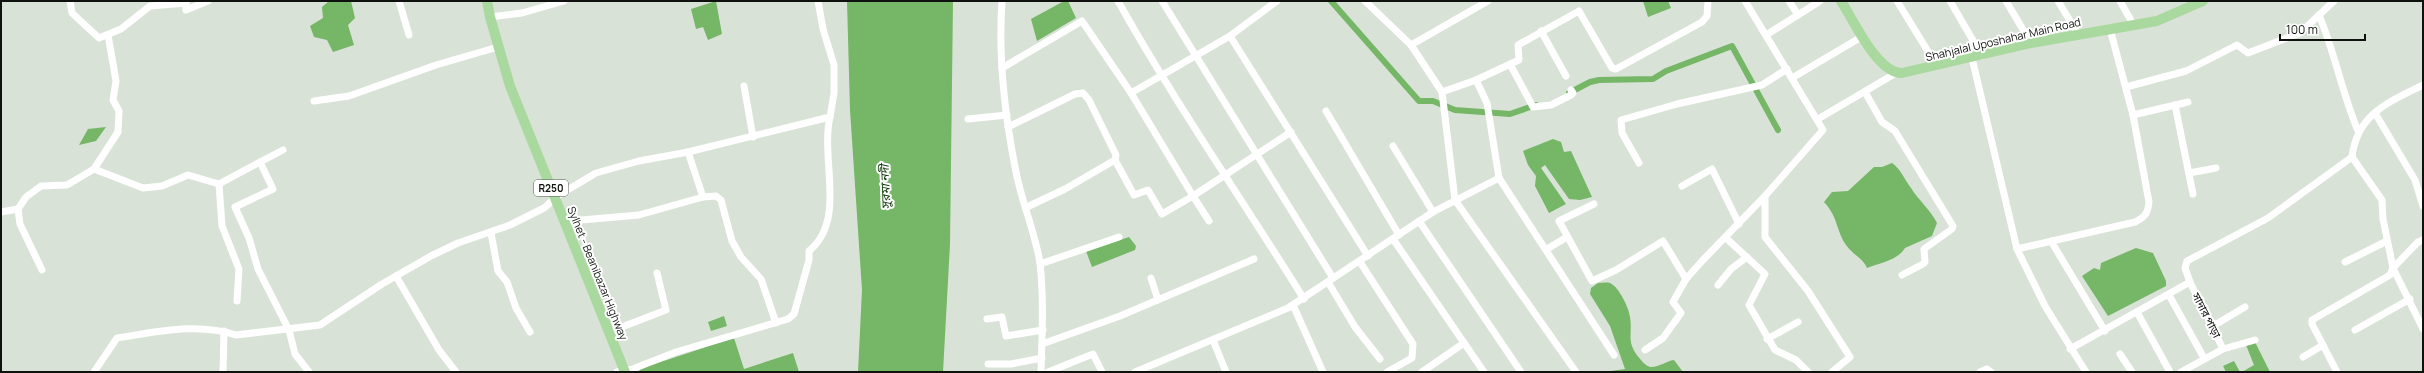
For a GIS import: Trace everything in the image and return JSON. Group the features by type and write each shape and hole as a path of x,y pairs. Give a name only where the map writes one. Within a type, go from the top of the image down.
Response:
{"main road":[{"name":"Sylhet - Beanibazar Highway","path":"487,1 515,85 611,331"},
{"name":"Sylhet - Beanibazar Highway","path":"494,1 493,17 498,47 510,86 558,197 570,221 626,371"},
{"path":"1843,1 1879,62 1896,73"},
{"name":"Shahjalal Uposhahar Main Road","path":"1896,73 1937,66 2031,43 2157,21 2203,1"}],"street":[{"path":"70,1 72,13 99,38 121,29 150,6 186,2 186,10 208,1"},
{"path":"399,1 409,35"},
{"path":"493,17 522,13 564,1"},
{"path":"626,371 676,352 788,319 794,314 809,260 809,251 824,236 831,191 827,148 834,93 834,65 823,29 818,1"},
{"path":"1002,1 1002,68 1008,127 1016,174 1027,207 1040,264 1043,330 1041,372"},
{"path":"1118,1 1160,75 1227,175 1304,299"},
{"path":"1162,1 1197,54 1257,155 1355,326 1380,358"},
{"path":"1131,93 1230,36 1277,1"},
{"path":"1365,1 1411,45 1442,92 1455,200 1576,372"},
{"path":"1411,45 1488,1"},
{"path":"1442,92 1476,80 1519,60 1518,45 1579,11 1612,68 1616,69 1702,22 1707,16 1708,1"},
{"path":"1645,350 1663,338 1681,313 1672,302 1686,279 1765,196 1823,130 1818,119 1746,1"},
{"path":"1789,1 1798,15"},
{"path":"1766,35 1820,1"},
{"path":"1897,1 1937,66"},
{"path":"1950,1 1977,57 2017,249 2045,306 2070,349 2086,372"},
{"path":"2006,1 2031,43"},
{"path":"2058,1 2078,34"},
{"path":"2120,1 2133,24"},
{"path":"2126,87 2193,68 2237,45 2248,53 2263,48 2300,32 2334,1"},
{"path":"2319,15 2333,51 2335,63 2343,86 2344,99 2358,131"},
{"path":"1002,68 1082,21 1131,93 1209,222"},
{"path":"2017,249 2135,222 2144,217 2149,202 2133,115 2110,29"},
{"path":"1541,31 1566,76"},
{"path":"42,270 20,224 18,209 26,197 42,186 67,185 94,169 103,152 118,132 119,111 113,100 116,81 108,35"},
{"path":"1230,36 1368,256"},
{"path":"1792,78 1863,36"},
{"path":"314,101 349,96 436,65 498,47"},
{"path":"1510,64 1532,106 1551,105 1572,91"},
{"path":"1639,163 1622,133 1621,120 1677,104 1762,85 1787,69"},
{"path":"1818,119 1896,73"},
{"path":"1476,80 1487,103 1499,178 1547,249 1614,355"},
{"path":"2423,85 2385,103 2358,131 2352,157 2382,200 2387,241 2393,268 2410,299 2423,329"},
{"path":"744,86 754,137"},
{"path":"1008,127 1075,94 1083,92 1089,100 1116,155 1115,160 1134,195 1148,190 1162,214 1227,175 1291,132"},
{"path":"1864,92 1882,122 1895,131 1953,226 1952,229 1924,249 1925,262 1923,264 1902,274"},
{"path":"2133,115 2188,102"},
{"path":"2175,105 2193,194"},
{"path":"1326,111 1396,237 1484,372"},
{"path":"2375,114 2415,180 2423,206"},
{"path":"968,119 1007,115"},
{"path":"94,372 117,338 190,327 224,331 236,336 320,325 396,276 458,243 491,233 544,208 558,197 596,173 639,161 688,152 754,137 830,117"},
{"path":"1393,146 1433,212"},
{"path":"94,169 143,188 162,186 188,175 219,184 283,150"},
{"path":"688,152 703,197"},
{"name":"সাদার পাড়া","path":"2181,372 2204,358 2223,349 2190,282 2185,268 2187,261 2268,218 2352,157"},
{"path":"1027,207 1065,189 1115,160"},
{"path":"260,162 273,189 235,207 249,238 258,269 289,330 295,354 309,372"},
{"path":"2189,173 2216,168"},
{"path":"1682,186 1712,169 1739,224"},
{"path":"1135,372 1293,305 1360,262 1433,212 1499,178"},
{"path":"219,184 222,226 239,269 237,301"},
{"path":"570,221 639,215 703,197 716,196 721,200 732,241 741,257 761,279 776,323"},
{"path":"1765,196 1765,237 1808,291 1850,358 1832,372"},
{"path":"1594,204 1559,221 1592,281 1616,270 1661,241 1686,279"},
{"path":"1,212 18,209"},
{"path":"1420,221 1521,372"},
{"path":"491,233 498,271 506,282 516,308 530,332"},
{"path":"1040,264 1119,237"},
{"path":"1547,249 1558,241 1567,237"},
{"path":"1726,238 1766,274 1749,305 1767,339 1775,350 1796,360 1808,372"},
{"path":"2337,372 2312,324 2315,317 2341,304 2390,274 2393,268 2418,242 2423,240"},
{"path":"2051,241 2104,331"},
{"path":"2345,262 2387,241"},
{"path":"1718,285 1731,269 1747,257"},
{"path":"1042,344 1120,316 1254,259"},
{"path":"1360,262 1413,344 1412,358 1387,372"},
{"path":"611,331 666,310 657,272"},
{"path":"396,276 439,350 456,372"},
{"path":"1151,278 1158,300"},
{"path":"2070,349 2190,282"},
{"path":"2169,295 2204,358"},
{"path":"2355,330 2410,299"},
{"path":"1293,305 1323,372"},
{"path":"2212,326 2245,307"},
{"path":"2137,312 2170,372"},
{"path":"987,319 1002,317 1006,336 1043,330"},
{"path":"1767,339 1798,322"},
{"path":"223,372 224,331"},
{"path":"1213,340 1226,372"},
{"path":"2223,349 2255,340"},
{"path":"1422,372 1464,343"},
{"path":"2303,357 2323,345"},
{"path":"1048,372 1093,354 1102,372"},
{"path":"2120,354 2132,372"},
{"path":"988,364 1010,364 1042,358"},
{"path":"1980,372 1987,369 1991,372"}],"water":[{"path":"329,1 351,1 355,18 348,25 354,45 333,52 327,40 314,37 310,26 323,18 322,7"},
{"path":"716,1 722,34 708,40 703,27 696,29 691,9"},
{"name":"সুরমা নদী","path":"847,1 953,1 950,244 943,372 858,372 862,290 850,110"},
{"path":"1064,1 1068,1 1076,18 1037,41 1031,19"},
{"path":"1643,1 1668,1 1671,8 1648,17"},
{"path":"106,127 96,141 79,145 88,129"},
{"path":"1553,139 1561,142 1564,152 1571,151 1592,197 1580,200 1569,199 1545,165 1541,168 1566,204 1549,213 1535,186 1536,176 1528,165 1523,151"},
{"path":"1892,163 1900,171 1914,193 1931,213 1937,223 1932,236 1905,248 1898,255 1883,263 1867,268 1846,245 1832,213 1824,202 1832,192 1848,191 1874,167 1882,167"},
{"path":"1129,237 1136,246 1135,250 1092,267 1086,251"},
{"path":"2136,248 2153,253 2166,281 2166,286 2108,316 2082,276 2094,268 2100,270 2101,263"},
{"path":"1598,283 1610,283 1617,289 1623,298 1628,308 1630,317 1631,343 1636,354 1643,362 1649,367 1653,367 1674,360 1683,372 1603,372 1625,369 1610,326 1590,294 1591,288"},
{"path":"724,316 727,326 711,331 708,322"},
{"path":"734,338 744,369 793,353 799,372 640,372 639,369"},
{"path":"2255,342 2270,372 2242,372 2254,365 2246,345"},
{"path":"2234,361 2240,372 2226,372 2223,366"}],"waterway":[{"path":"1331,1 1419,101 1433,101 1455,110 1510,114 1536,105"},
{"path":"1569,93 1590,82 1599,80 1653,79 1666,71 1732,46 1778,130"}]}
